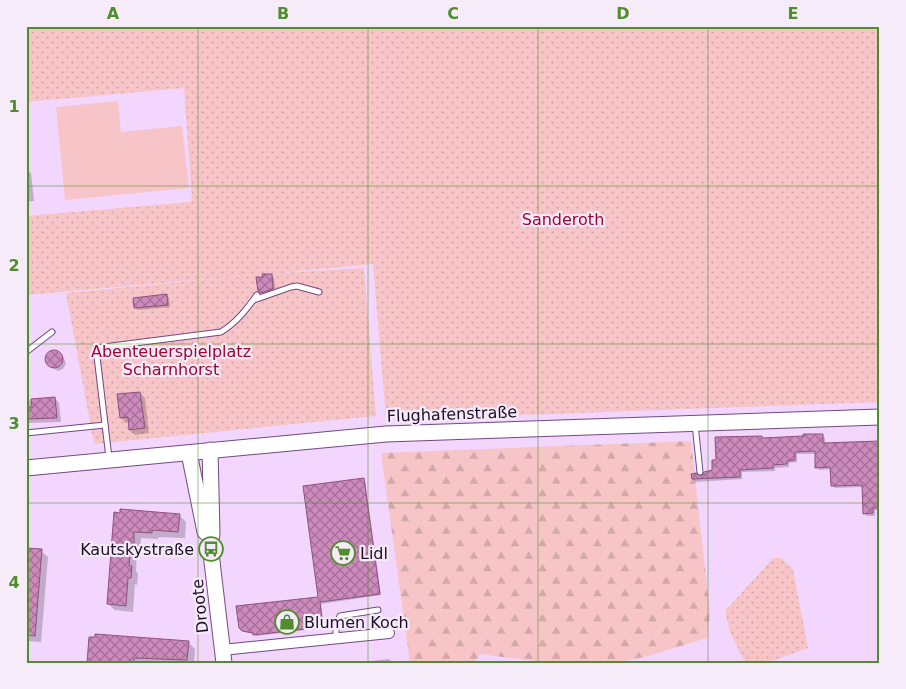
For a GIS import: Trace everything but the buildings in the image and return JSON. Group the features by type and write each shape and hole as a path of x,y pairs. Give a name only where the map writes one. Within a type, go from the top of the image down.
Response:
{"main road":[{"name":"Flughafenstraße","path":"26,468 386,434 880,417"},
{"name":"Droote","path":"210,450 212,534 210,545 223,656"},
{"name":"Droote","path":"189,453 205,536 210,545"}],"street":[{"path":"223,656 336,638 389,633"}],"lane":[{"path":"109,461 96,348 221,332 238,320 255,298 297,286 319,292"},
{"path":"26,352 52,332"},
{"path":"26,433 105,424"},
{"path":"695,424 700,472"},
{"path":"336,638 336,626 340,616 378,610"}],"green space":[{"name":"Sanderoth","path":"26,26 880,26 880,402 467,417 386,418 373,264 279,273 364,268 376,416 94,444 66,293 264,274 26,295 26,216 191,202 192,200 184,88 26,102"},
{"path":"118,101 121,132 182,126 189,188 65,200 56,107"},
{"path":"691,441 710,613 707,638 647,656 610,663 561,663 480,654 474,663 410,663 381,453"},
{"path":"773,558 781,558 793,569 808,648 767,663 745,663 730,632 725,611"}],"place":[{"name":"Kautskystraße","path":"211,549"},
{"name":"Lidl","path":"343,553"},
{"name":"Blumen Koch","path":"287,622"}],"park label":[{"name":"Abenteuerspielplatz Scharnhorst","path":"171,360"}]}
